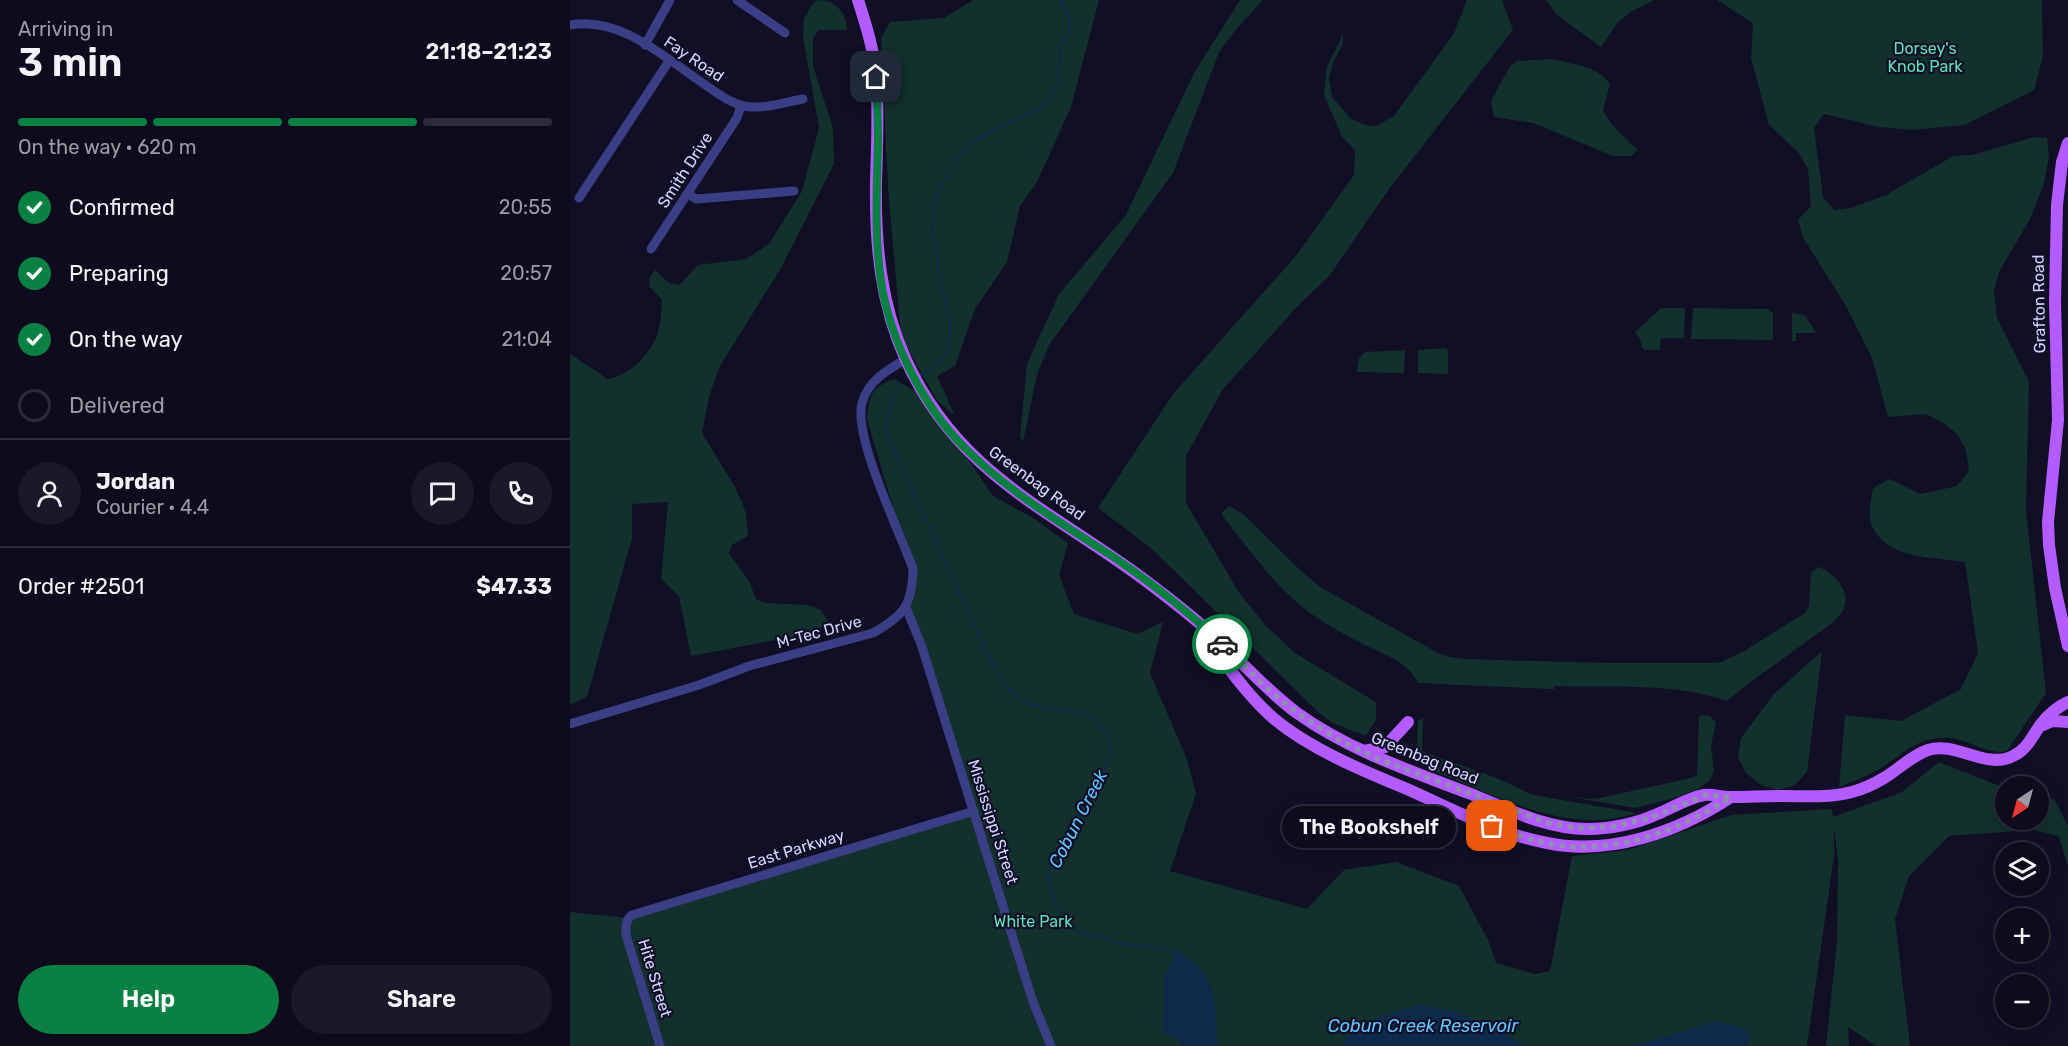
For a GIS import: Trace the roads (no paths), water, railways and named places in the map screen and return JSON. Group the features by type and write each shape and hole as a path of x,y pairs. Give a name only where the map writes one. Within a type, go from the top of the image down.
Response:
{"main road":[{"name":"Greenbag Road","path":"858,0 869,32 876,77 878,141 876,209 881,283 896,335 916,382 964,448 984,466 1018,494 1132,570 1182,609 1271,692 1297,713 1362,752 1532,819 1565,828 1590,829 1611,827 1650,818 1705,795 1731,797 1831,795 1852,792 1884,778 1912,758 1935,748 1957,750 1983,759 2012,757 2023,749 2053,711 2068,702"},
{"name":"Grafton Road","path":"2055,464 2063,376 2055,302 2056,205 2062,162 2068,144"},
{"path":"2068,416 2055,464 2049,511 2049,545 2055,588 2068,646"},
{"name":"Greenbag Road","path":"1182,609 1261,706 1283,725 1356,768 1524,837 1546,843 1581,847 1626,842 1669,829 1714,808 1731,797"},
{"path":"2039,727 2052,721 2068,722"},
{"path":"1362,752 1384,747 1408,722"}],"street":[{"path":"645,45 670,0"},
{"path":"737,0 785,33"},
{"name":"Fay Road","path":"570,25 604,24 617,29 669,60 723,97 741,105 762,106 803,99"},
{"path":"579,198 669,60"},
{"name":"Smith Drive","path":"651,249 737,118 741,105"},
{"path":"688,194 696,199 794,191"},
{"path":"906,359 878,377 868,388 860,415 862,435 913,569 906,608"},
{"name":"M-Tec Drive","path":"570,724 691,687 749,666 873,633 906,608"},
{"name":"Mississippi Street","path":"906,608 918,637 1033,1002 1050,1046"},
{"name":"East Parkway","path":"628,918 974,811"},
{"name":"Hite Street","path":"628,918 626,935 659,1045"}],"water":[{"path":"1177,951 1202,971 1208,981 1214,1004 1218,1046 1182,1046 1179,1040 1163,1032 1164,977"},
{"name":"Cobun Creek Reservoir","path":"1420,1005 1455,1011 1526,1046 1342,1046 1351,1031 1383,1015"},
{"path":"1717,1021 1743,1029 1750,1035 1748,1046 1635,1046"}],"waterway":[{"name":"Cobun Creek","path":"920,375 942,360 948,349 950,335 950,319 940,279 932,228 936,198 944,179 959,156 973,141 1006,123 1037,110 1046,102 1059,82 1060,44 1069,32 1069,16 1061,0"},
{"name":"Cobun Creek","path":"903,385 891,402 887,435 988,655 1004,684 1015,696 1029,704 1086,714 1098,722 1108,737 1111,754 1104,770 1052,860 1048,879 1054,900 1064,918 1080,932 1125,944 1177,951 1177,953"}],"place":[{"name":"The Bookshelf","path":"1492,826"}],"park label":[{"name":"Dorsey's Knob Park","path":"1925,57"},
{"name":"White Park","path":"1033,921"}]}
